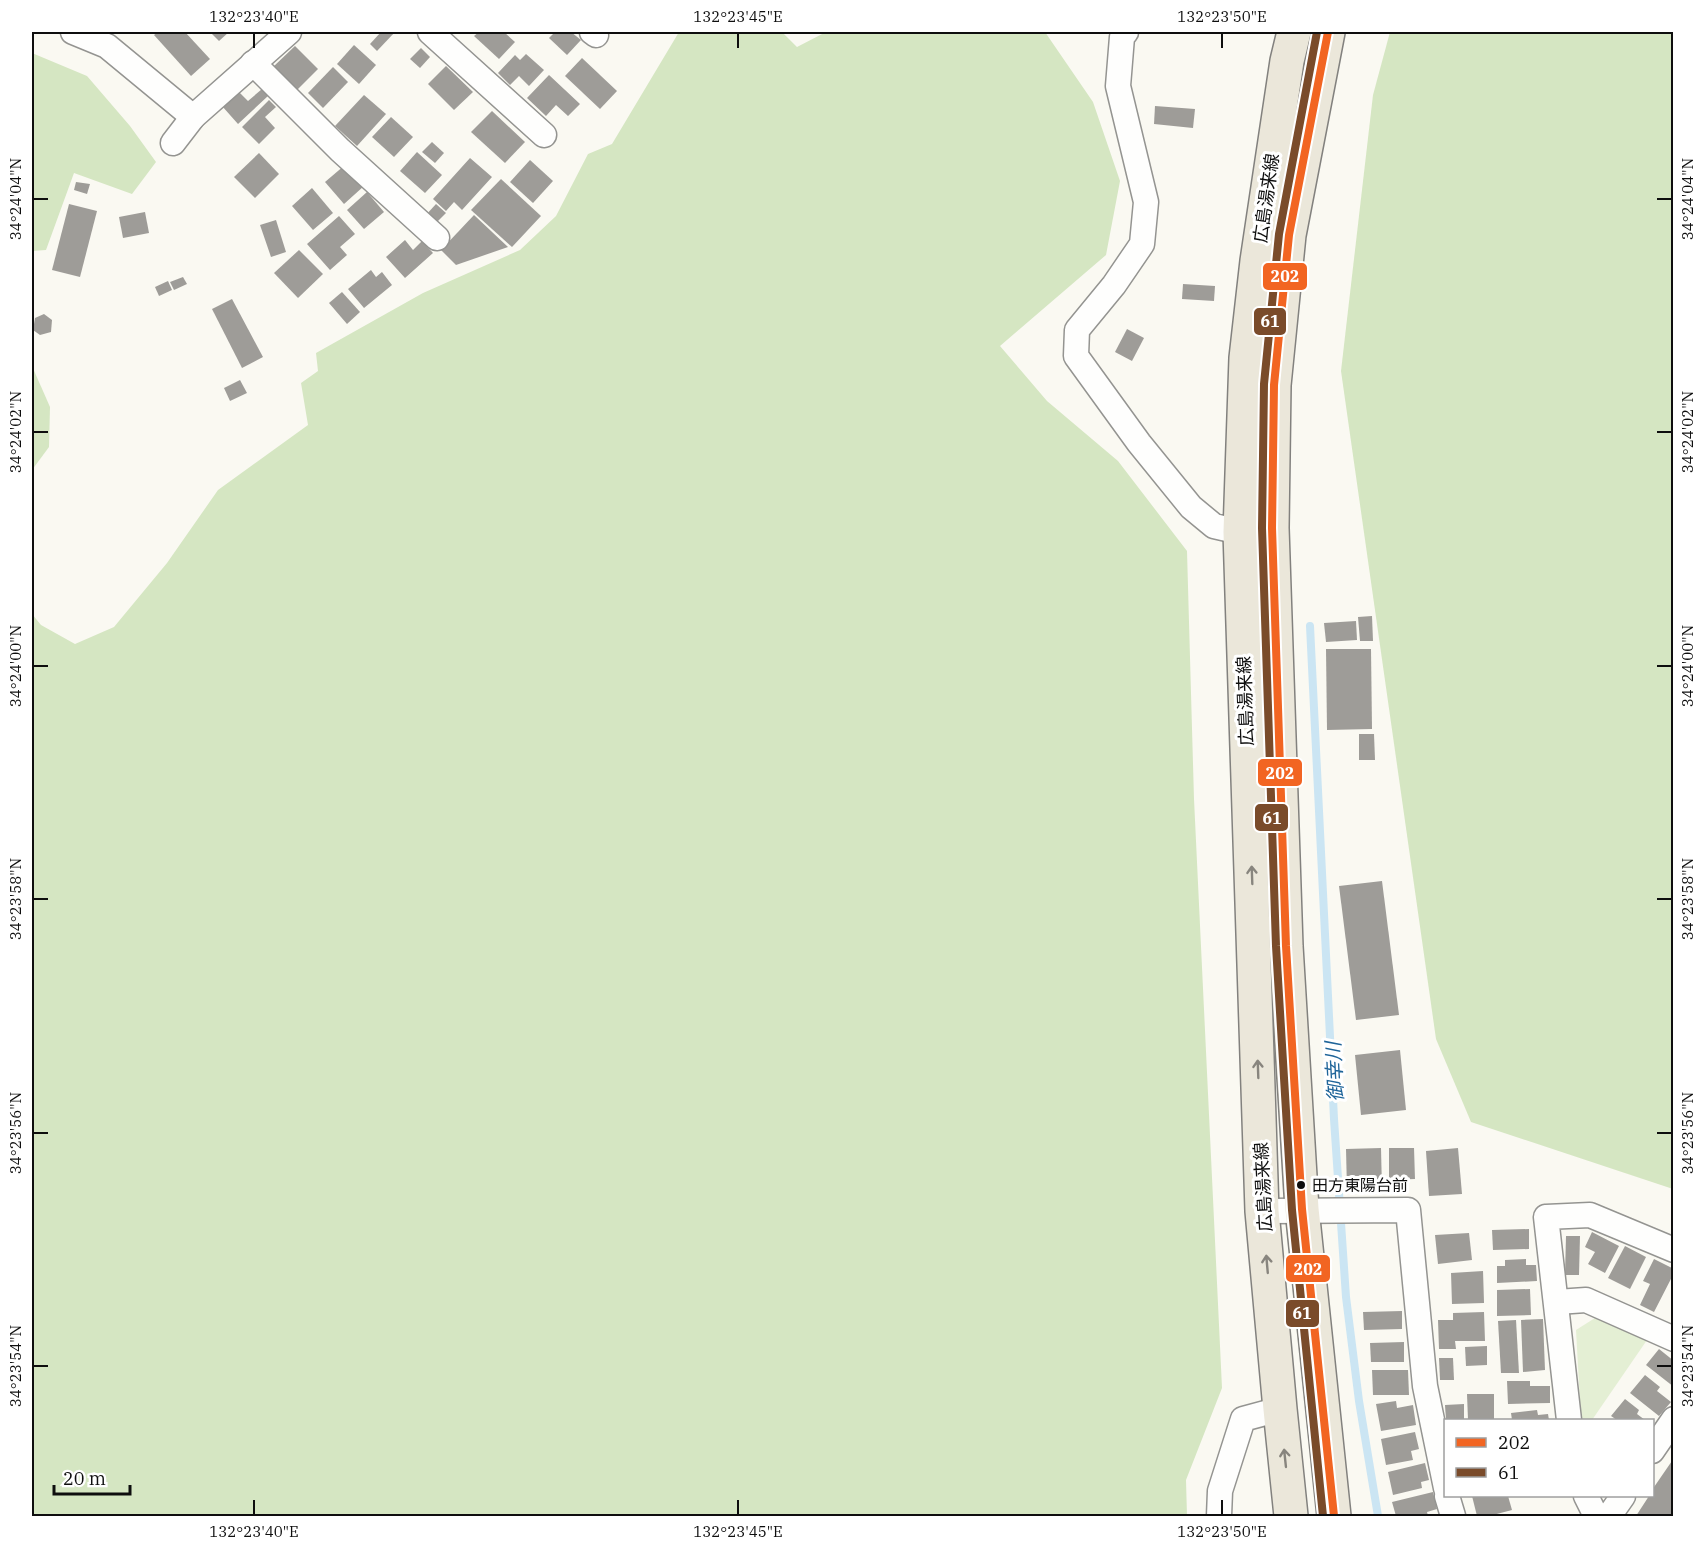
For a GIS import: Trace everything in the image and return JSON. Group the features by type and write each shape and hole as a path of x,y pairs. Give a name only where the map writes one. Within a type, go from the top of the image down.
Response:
{"main road":[{"name":"広島湯来線","path":"1291,1516 1262,1211 1240,532 1246,358 1259,249 1287,61 1294,32"},
{"name":"広島湯来線","path":"1328,32 1289,234 1274,385 1272,528 1286,946 1302,1209 1334,1516"}],"street":[{"path":"73,32 107,46 193,117"},
{"path":"173,143 193,117 289,32"},
{"path":"430,32 544,135"},
{"path":"1126,32 1122,37 1118,86 1146,202 1142,244 1114,285 1077,330 1076,356 1139,443 1191,507 1214,526 1240,532 1272,528"},
{"path":"253,63 340,150 437,238"},
{"path":"1262,1211 1408,1210 1425,1386 1444,1478"},
{"path":"1569,1419 1546,1217 1590,1215 1674,1250"},
{"path":"1557,1302 1586,1300 1674,1339"},
{"path":"1220,1516 1220,1491 1243,1419 1280,1409"},
{"path":"1654,1449 1674,1419"},
{"path":"1447,1497 1453,1516"},
{"path":"1586,1497 1596,1516"},
{"path":"1609,1516 1622,1497"}],"green space":[{"path":"679,32 782,32 797,47 826,32 1045,32 1093,102 1120,181 1106,255 1000,346 1047,401 1118,461 1187,551 1194,799 1222,1388 1186,1480 1187,1516 32,1516 32,614 41,625 75,644 114,627 167,563 218,490 308,425 301,383 318,371 316,353 423,293 520,250 556,216 588,154 612,144"},
{"path":"1390,32 1673,32 1673,1189 1471,1122 1436,1039 1341,371 1373,95"},
{"path":"32,53 87,76 130,126 156,162 132,194 74,173 46,250 32,251"},
{"path":"32,366 50,407 49,447 32,470"},
{"path":"1595,1318 1647,1340 1593,1419 1581,1419 1576,1330"}],"building":[{"path":"158,32 185,32 210,59 191,76 154,35"},
{"path":"210,32 229,32 219,41"},
{"path":"381,32 395,32 377,51 370,44"},
{"path":"479,32 504,32 515,42 499,59 474,36"},
{"path":"555,32 571,32 581,40 567,55 549,38"},
{"path":"354,45 376,65 359,84 337,64"},
{"path":"295,46 318,69 296,91 273,67"},
{"path":"421,48 430,57 420,68 410,59"},
{"path":"526,54 544,70 529,86 519,76 510,85 498,73 515,55 520,60"},
{"path":"582,58 617,91 600,109 565,76"},
{"path":"446,66 473,92 454,110 428,84"},
{"path":"333,67 348,82 323,108 308,93"},
{"path":"549,75 580,104 568,116 556,105 546,116 527,98"},
{"path":"262,89 268,96 238,124 222,106 238,91 248,101"},
{"path":"364,95 386,114 357,146 335,126"},
{"path":"269,100 276,107 265,117 275,128 259,144 242,127"},
{"path":"1155,106 1195,109 1193,128 1154,124"},
{"path":"492,111 525,142 505,163 471,132"},
{"path":"391,117 413,137 394,157 372,137"},
{"path":"432,142 444,153 435,163 422,152"},
{"path":"417,152 442,175 425,193 400,171"},
{"path":"259,153 279,174 255,198 234,177"},
{"path":"470,158 492,177 462,210 454,202 446,211 433,199"},
{"path":"530,160 553,181 533,203 510,182"},
{"path":"345,165 364,186 344,204 325,182"},
{"path":"501,179 541,216 512,247 471,210"},
{"path":"76,182 90,184 87,194 74,190"},
{"path":"312,188 333,213 313,230 292,206"},
{"path":"367,192 384,212 364,229 347,210"},
{"path":"69,204 97,211 80,277 52,270"},
{"path":"436,204 446,213 434,225 425,216"},
{"path":"145,212 149,233 123,238 119,217"},
{"path":"474,215 508,247 456,265 441,250"},
{"path":"339,216 355,234 340,247 347,255 330,270 307,244"},
{"path":"276,220 286,252 271,257 260,225"},
{"path":"405,240 413,250 422,241 433,253 405,278 386,257"},
{"path":"299,250 323,274 298,298 274,273"},
{"path":"371,270 376,277 382,272 392,285 364,308 348,289"},
{"path":"183,277 187,284 174,290 170,282"},
{"path":"168,281 172,290 159,296 155,287"},
{"path":"1183,284 1215,286 1214,301 1182,299"},
{"path":"342,292 360,312 347,324 329,303"},
{"path":"232,299 263,357 242,368 212,309"},
{"path":"44,314 52,320 51,332 40,335 33,330 35,318"},
{"path":"1127,329 1144,338 1132,361 1115,352"},
{"path":"240,380 247,393 230,401 224,388"},
{"path":"1372,616 1373,641 1360,641 1358,617"},
{"path":"1356,621 1357,640 1326,642 1324,623"},
{"path":"1326,649 1371,649 1372,729 1327,730"},
{"path":"1359,734 1374,734 1375,760 1359,760"},
{"path":"1382,881 1399,1015 1356,1020 1339,886"},
{"path":"1400,1050 1406,1110 1361,1115 1355,1055"},
{"path":"1381,1148 1382,1190 1347,1190 1346,1149"},
{"path":"1389,1148 1414,1148 1415,1179 1389,1180"},
{"path":"1458,1148 1462,1194 1429,1196 1426,1151"},
{"path":"1529,1229 1529,1249 1493,1250 1492,1230"},
{"path":"1592,1232 1619,1246 1605,1273 1588,1264 1595,1252 1585,1247"},
{"path":"1469,1233 1472,1260 1438,1264 1435,1235"},
{"path":"1566,1236 1580,1236 1579,1275 1565,1275"},
{"path":"1625,1246 1646,1257 1630,1289 1608,1278"},
{"path":"1526,1259 1526,1265 1536,1265 1537,1281 1497,1283 1497,1266 1505,1266 1505,1260"},
{"path":"1654,1259 1674,1269 1674,1273 1654,1312 1640,1305 1650,1284 1643,1281"},
{"path":"1483,1271 1484,1303 1452,1304 1451,1273"},
{"path":"1530,1289 1531,1315 1497,1316 1497,1290"},
{"path":"1402,1311 1402,1329 1364,1330 1363,1312"},
{"path":"1484,1312 1485,1341 1455,1341 1456,1349 1439,1349 1438,1320 1453,1320 1453,1313"},
{"path":"1543,1319 1545,1370 1523,1372 1521,1320"},
{"path":"1516,1320 1519,1373 1501,1373 1498,1321"},
{"path":"1404,1342 1404,1362 1371,1362 1370,1343"},
{"path":"1487,1346 1487,1365 1466,1366 1465,1347"},
{"path":"1659,1349 1674,1361 1674,1387 1646,1365"},
{"path":"1439,1358 1453,1358 1454,1380 1440,1380"},
{"path":"1372,1370 1408,1370 1409,1395 1373,1395"},
{"path":"1645,1375 1660,1387 1657,1391 1671,1402 1659,1416 1630,1393"},
{"path":"1507,1381 1530,1381 1530,1386 1550,1386 1550,1403 1508,1404"},
{"path":"1467,1394 1494,1394 1494,1419 1468,1419"},
{"path":"1625,1399 1639,1410 1637,1414 1644,1419 1616,1419 1611,1416"},
{"path":"1396,1401 1397,1408 1413,1405 1416,1425 1381,1431 1376,1404"},
{"path":"1464,1404 1464,1419 1446,1419 1445,1405"},
{"path":"1537,1410 1538,1415 1548,1414 1549,1419 1512,1419 1511,1413"},
{"path":"1415,1432 1419,1449 1411,1451 1413,1460 1386,1465 1381,1439"},
{"path":"1674,1458 1674,1516 1636,1516 1648,1497 1654,1497 1654,1487"},
{"path":"1425,1463 1429,1480 1421,1482 1422,1488 1393,1495 1388,1472"},
{"path":"1433,1492 1437,1509 1427,1512 1428,1516 1396,1516 1392,1502"},
{"path":"1472,1497 1508,1497 1512,1510 1489,1516 1477,1516"}],"waterway":[{"name":"御幸川","path":"1310,626 1334,1119 1346,1297 1359,1401 1378,1516"}],"transit line":[{"name":"61","path":"1317,32 1279,234 1264,384 1262,528 1276,946 1292,1210 1323,1516"},
{"name":"202","path":"1328,32 1289,235 1274,385 1272,528 1286,946 1302,1209 1334,1516"}],"place":[{"name":"田方東陽台前","path":"1301,1185"}]}
